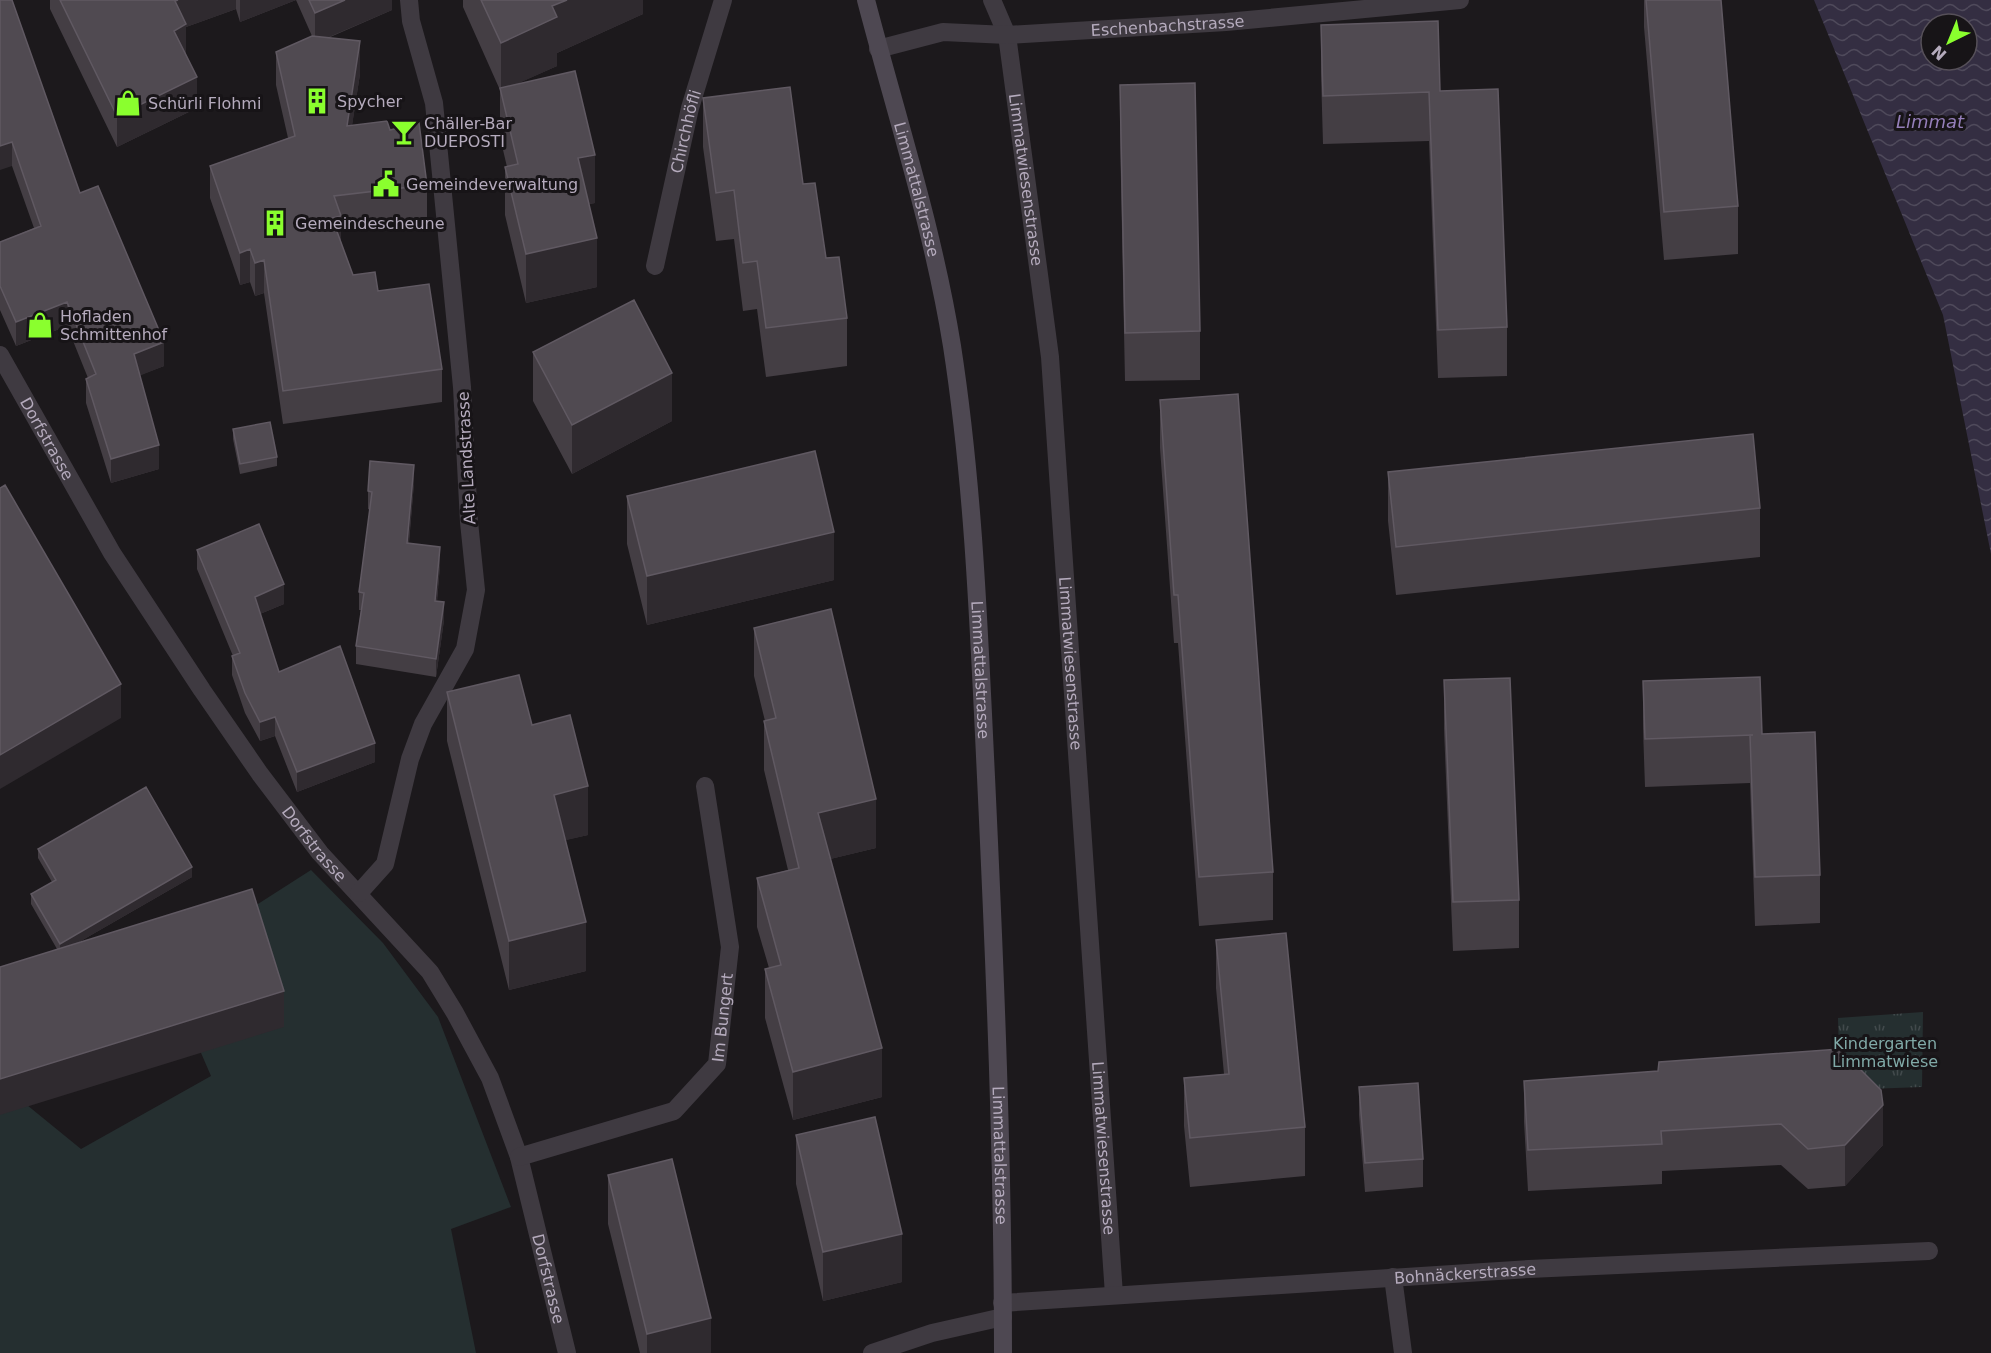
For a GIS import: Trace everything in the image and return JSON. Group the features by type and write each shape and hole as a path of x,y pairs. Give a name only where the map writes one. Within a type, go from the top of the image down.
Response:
{"main road":[{"name":"Limmattalstrasse","path":"866,0 932,237 952,345 967,464 975,562 994,941 1003,1353"}],"street":[{"name":"Alte Landstrasse","path":"359,893 385,864 410,759 423,724 465,649 476,590 469,522 462,387 434,104 411,21 409,0"},
{"name":"Chirchhöfli","path":"655,266 690,108 723,0"},
{"name":"Limmatwiesenstrasse","path":"992,0 1007,35 1050,357 1114,1295"},
{"name":"Eschenbachstrasse","path":"878,49 943,32 1007,35 1226,22 1460,0"},
{"name":"Dorfstrasse","path":"0,355 112,553 260,774 320,853 430,972 490,1078 519,1157 547,1260 567,1353"},
{"name":"Im Bungert","path":"519,1157 674,1111 717,1064 730,947 705,786"},
{"name":"Bohnäckerstrasse","path":"872,1353 1002,1310 1114,1295 1393,1277 1929,1251"},
{"path":"1393,1277 1402,1353"}],"green space":[{"path":"311,870 383,943 438,1017 511,1207 451,1229 476,1353 0,1353 0,1083 81,1149 211,1076 163,965"},
{"name":"Kindergarten Limmatwiese","path":"1923,1012 1922,1087 1840,1090 1838,1018"}],"water":[{"name":"Limmat","path":"1814,0 1991,0 1991,554 1943,315"}],"building":[{"path":"0,0 12,0 80,193 98,186 164,342 134,354 159,445 111,459 86,379 96,374 67,302 16,322 0,286 0,242 41,226 12,142 0,146"},
{"path":"60,0 178,0 175,1 186,24 174,31 197,77 117,116"},
{"path":"309,0 345,0 315,13"},
{"path":"481,0 567,0 552,6 557,17 501,43"},
{"path":"1646,0 1721,0 1738,206 1664,212"},
{"path":"1438,21 1440,91 1498,89 1507,327 1438,330 1429,92 1323,96 1321,25"},
{"path":"312,36 360,41 347,126 387,121 390,130 419,123 427,185 334,196 341,216 332,218 353,275 375,272 378,291 429,284 442,369 283,391 264,260 255,263 250,249 240,253 210,166 295,136 276,52"},
{"path":"575,71 595,155 578,158 597,238 526,254 505,167 518,164 500,88"},
{"path":"1195,83 1200,331 1125,333 1120,85"},
{"path":"790,87 803,184 815,183 826,258 839,257 847,318 766,328 757,261 743,263 734,190 716,193 703,98"},
{"path":"634,300 672,373 572,425 533,352"},
{"path":"1238,394 1273,872 1199,877 1178,595 1174,595 1160,400"},
{"path":"270,422 277,457 240,464 233,429"},
{"path":"1753,434 1760,508 1396,547 1388,472"},
{"path":"815,451 834,532 647,576 627,496"},
{"path":"370,461 414,465 407,543 440,547 435,601 444,602 436,659 356,646 364,593 359,592 372,492 368,491"},
{"path":"5,485 121,684 0,755 0,488"},
{"path":"259,524 284,584 255,597 279,672 340,646 375,743 297,772 275,717 260,722 245,693 232,656 240,653 197,550"},
{"path":"831,609 876,799 818,813 882,1048 793,1072 765,969 781,965 757,878 799,868 764,721 776,718 754,628"},
{"path":"519,675 532,725 570,715 588,786 554,795 586,922 509,941 447,692"},
{"path":"1760,677 1762,734 1815,732 1820,875 1755,877 1750,735 1645,739 1643,681"},
{"path":"1510,678 1519,900 1453,902 1444,680"},
{"path":"146,787 192,867 60,944 31,894 56,880 38,849"},
{"path":"252,889 284,991 0,1079 0,967"},
{"path":"1286,933 1305,1127 1190,1138 1184,1078 1229,1074 1216,940"},
{"path":"1840,1049 1881,1090 1883,1105 1845,1145 1808,1149 1781,1124 1661,1131 1662,1144 1528,1150 1524,1081 1658,1071 1659,1062"},
{"path":"1418,1083 1423,1159 1365,1163 1359,1087"},
{"path":"875,1117 902,1234 823,1252 796,1135"},
{"path":"672,1159 711,1318 647,1334 608,1175"}],"place":[{"name":"Spycher","path":"317,101"},
{"name":"Schürli Flohmi","path":"128,103"},
{"name":"Chäller-Bar DUEPOSTI","path":"404,132"},
{"name":"Gemeindeverwaltung","path":"386,184"},
{"name":"Gemeindescheune","path":"275,223"},
{"name":"Hofladen Schmittenhof","path":"40,325"}]}
